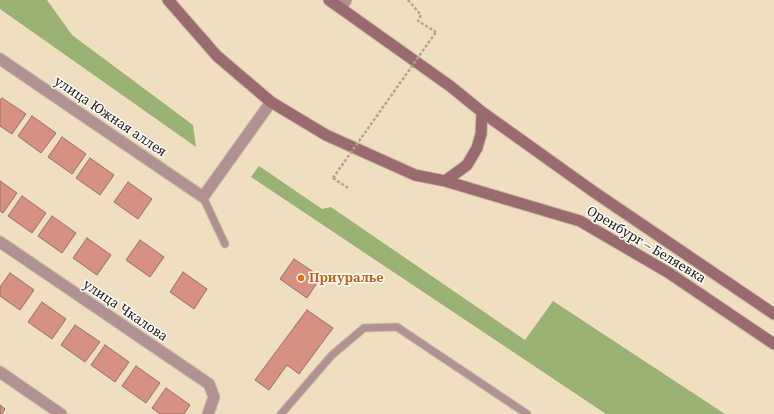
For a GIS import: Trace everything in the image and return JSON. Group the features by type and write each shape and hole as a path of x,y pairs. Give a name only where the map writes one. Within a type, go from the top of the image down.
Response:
{"main road":[{"name":"Оренбург – Беляевка","path":"168,0 218,56 271,102 326,135 415,175 446,181 580,221 669,273 774,344"},
{"name":"Оренбург – Беляевка","path":"329,0 344,4 482,112 594,192 774,314"},
{"path":"446,181 467,165 477,148 481,134 482,112"}],"street":[{"name":"улица Южная аллея","path":"0,59 203,197"},
{"path":"203,197 271,102"},
{"name":"улица Чкалова","path":"0,242 209,384 214,397 208,414"},
{"path":"0,372 61,414"}],"lane":[{"path":"203,197 225,244"},
{"path":"281,414 332,356 364,328 397,327 527,414"}],"path":[{"path":"348,188 333,178 436,32 418,21 421,15 408,0"}],"green space":[{"path":"0,0 47,0 72,35 193,125 196,147 0,9"},
{"path":"259,166 322,209 331,207 525,340 553,301 725,414 606,414 251,177"}],"building":[{"path":"2,98 26,114 12,134 0,126 0,100"},
{"path":"32,116 56,133 41,153 18,136"},
{"path":"62,137 86,154 72,174 48,157"},
{"path":"90,158 114,175 100,195 76,178"},
{"path":"0,181 17,193 3,213 0,211"},
{"path":"128,182 152,199 138,219 114,202"},
{"path":"22,196 46,213 32,233 8,216"},
{"path":"52,216 76,233 62,253 38,236"},
{"path":"87,238 111,255 97,275 73,258"},
{"path":"140,240 164,257 150,277 126,260"},
{"name":"Приуралье","path":"294,259 321,277 307,298 280,279"},
{"path":"183,272 207,289 194,309 170,292"},
{"path":"10,273 34,290 20,310 0,296 0,287"},
{"path":"42,302 66,319 52,339 28,322"},
{"path":"307,310 333,328 299,374 287,365 269,390 255,380"},
{"path":"75,325 100,342 85,362 61,345"},
{"path":"105,345 129,362 115,382 91,365"},
{"path":"136,366 160,383 146,403 122,386"},
{"path":"166,388 190,405 184,414 160,414 152,408"},
{"path":"0,405 5,409 2,414 0,414"}],"place":[{"name":"Приуралье","path":"301,278"}]}
